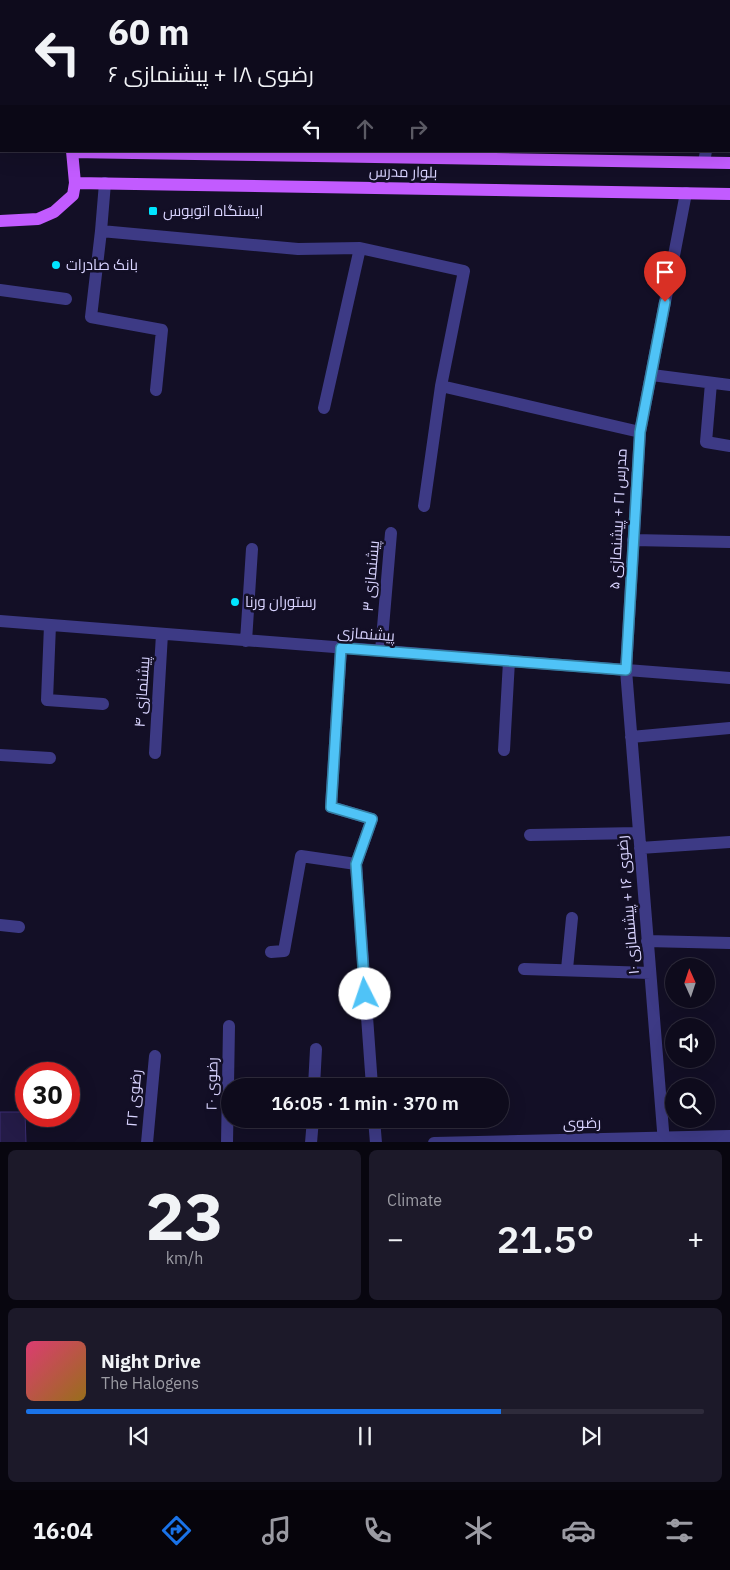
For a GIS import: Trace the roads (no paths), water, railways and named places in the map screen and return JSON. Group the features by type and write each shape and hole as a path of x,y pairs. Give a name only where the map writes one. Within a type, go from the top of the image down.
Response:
{"main road":[{"name":"بلوار مدرس","path":"72,152 705,157 730,163"},
{"path":"0,221 38,219 54,212 73,195 75,183 72,152"},
{"name":"بلوار مدرس","path":"75,183 730,194"}],"street":[{"path":"105,183 91,317 162,330 156,390"},
{"name":"مدرس ۲۱ + پیشنمازی ۵","path":"626,670 640,432 686,193"},
{"path":"101,231 298,249 360,248 464,271 441,386 424,506"},
{"path":"324,408 360,248"},
{"path":"0,290 66,300"},
{"path":"652,375 730,385"},
{"path":"711,382 706,442 730,446"},
{"path":"441,386 640,432"},
{"name":"پیشنمازی ۳","path":"381,651 391,533"},
{"path":"634,540 730,542"},
{"path":"246,640 252,549"},
{"name":"پیشنمازی","path":"0,621 730,678"},
{"path":"50,625 47,700 103,704"},
{"name":"پیشنمازی ۴","path":"154,753 162,634"},
{"path":"341,648 331,807 372,819 356,864 371,1078"},
{"path":"504,750 509,661"},
{"name":"رضوی ۱۶ + پیشنمازی ۱۰","path":"626,670 664,1140"},
{"path":"631,737 730,728"},
{"path":"0,755 50,758"},
{"path":"530,835 638,833"},
{"path":"640,848 730,842"},
{"path":"271,952 284,951 301,856 356,864"},
{"path":"567,969 572,918"},
{"path":"0,925 19,927"},
{"path":"647,940 730,943"},
{"path":"524,969 650,973"},
{"name":"رضوی ۲۰","path":"227,1142 229,1026"},
{"path":"314,1078 316,1049"},
{"name":"رضوی ۲۲","path":"147,1142 154,1056"},
{"path":"311,1142 312,1128"},
{"path":"375,1128 376,1142"},
{"name":"رضوی","path":"434,1142 664,1140 730,1136"}],"place":[{"name":"ایستگاه اتوبوس","path":"153,211"},
{"name":"بانک صادرات","path":"56,265"},
{"name":"رستوران ورنا","path":"235,602"}]}
